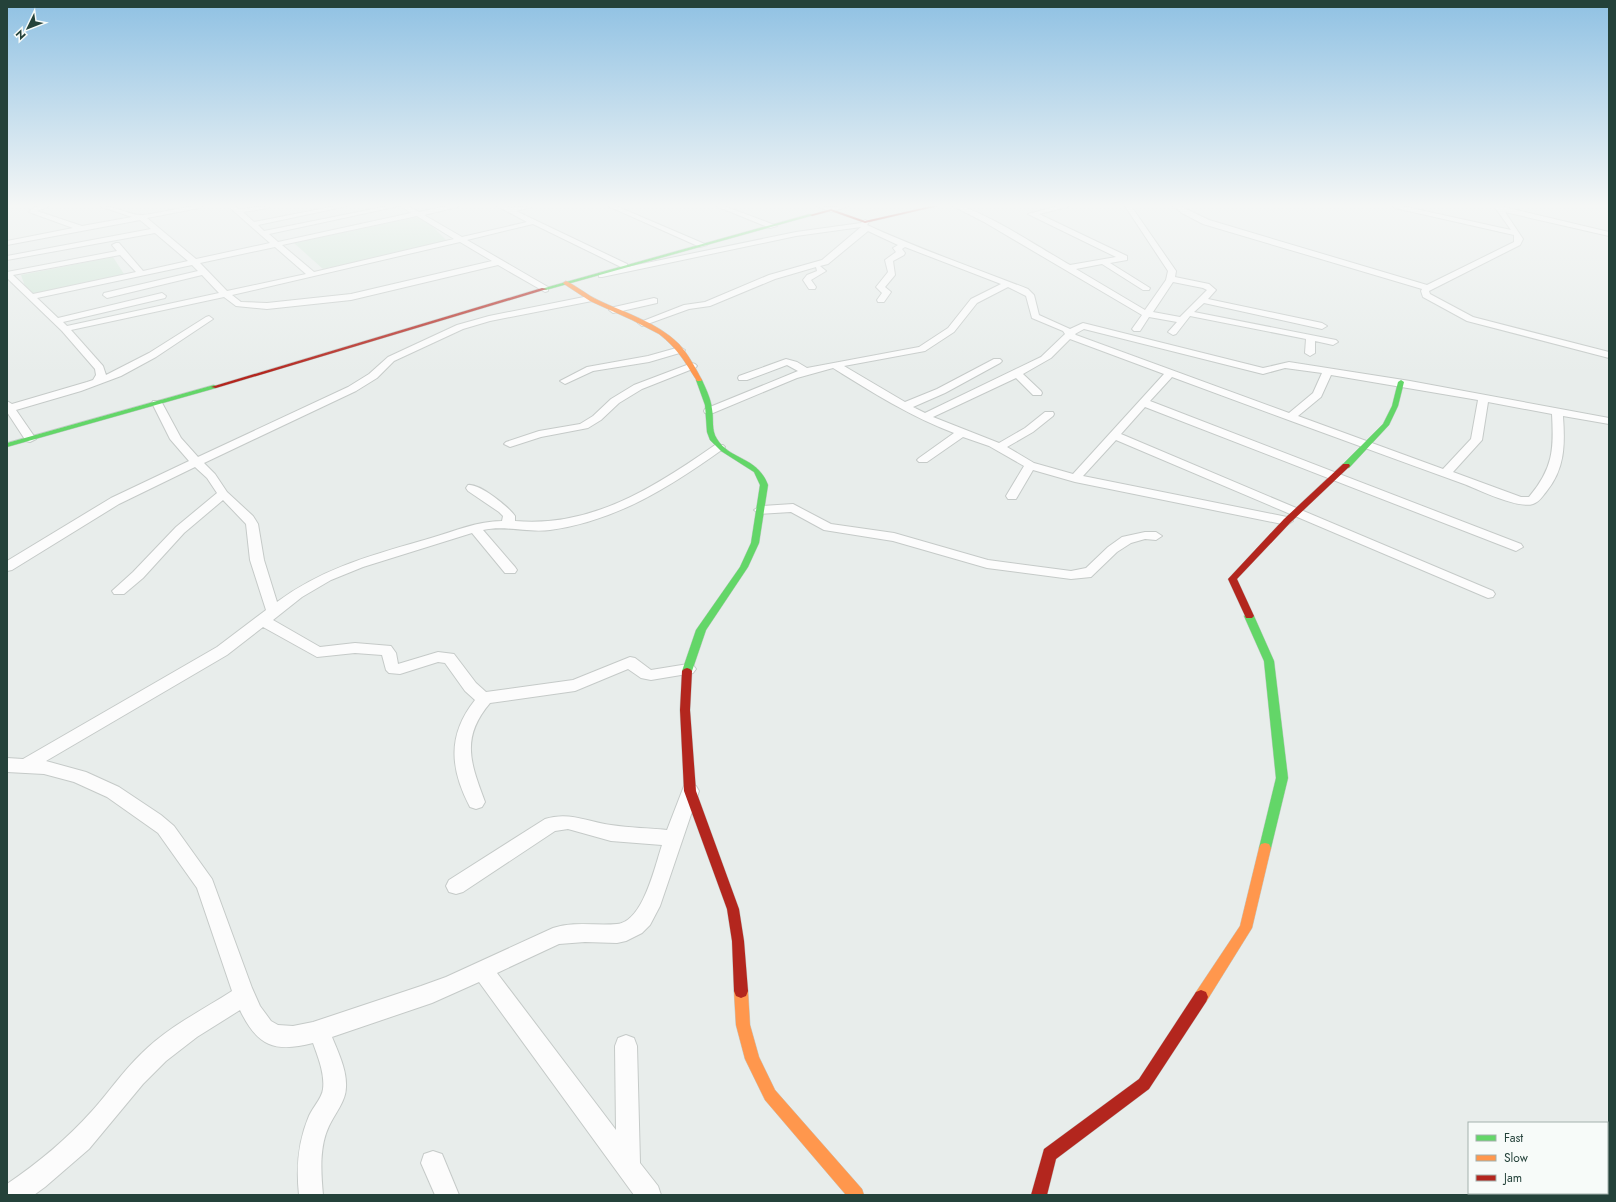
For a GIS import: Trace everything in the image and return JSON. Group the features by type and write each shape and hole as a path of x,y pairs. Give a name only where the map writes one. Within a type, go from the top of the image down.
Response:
{"street":[{"path":"7,274 69,262"},
{"path":"131,262 141,273"},
{"path":"194,262 225,294 239,304 251,306 331,300 368,294 499,262"},
{"path":"31,297 194,262"},
{"path":"297,262 312,275"},
{"path":"65,329 367,262"},
{"path":"499,262 545,289"},
{"path":"616,262 624,266"},
{"path":"7,445 157,403 638,262"},
{"path":"586,277 664,262"},
{"path":"642,323 687,307 708,304 764,280 822,262"},
{"path":"882,300 887,292 880,287 892,276 893,267 890,262"},
{"path":"953,262 1029,294 1035,316 1066,329 1070,334 1079,340 1513,499 1528,502 1533,500 1556,468 1559,459 1557,411"},
{"path":"1059,262 1146,314 1185,316 1332,342"},
{"path":"1069,268 1102,262"},
{"path":"1103,262 1146,288"},
{"path":"1137,329 1170,279 1172,271 1166,262"},
{"path":"1341,262 1428,288"},
{"path":"1479,262 1428,288 1425,291 1426,295 1458,314 1470,319 1609,355"},
{"path":"812,287 807,280 822,271 814,265"},
{"path":"107,295 205,272"},
{"path":"7,274 65,329 100,368 101,375 97,381"},
{"path":"1170,279 1210,288 1212,290 1185,316 1173,332"},
{"path":"566,283 589,299 642,323 662,334 680,350 692,366 709,412 709,431 713,441 719,447 758,470 762,476 764,484 755,544 744,567 701,630 688,669 685,710 690,791 733,909 738,941 743,1025 752,1059 770,1095 853,1194"},
{"path":"709,412 806,372 922,349 951,330 974,301 1007,284"},
{"path":"56,321 162,296"},
{"path":"7,567 115,501 352,389 373,376 391,359 460,327 489,319 589,299"},
{"path":"1203,300 1322,326"},
{"path":"613,310 654,301"},
{"path":"30,439 8,406 97,381 146,358 209,319"},
{"path":"925,417 1017,374 1046,358 1060,340 1083,326 1264,371 1271,371 1284,365 1328,371 1401,382 1609,421"},
{"path":"1310,353 1311,338"},
{"path":"565,381 590,369 649,359 680,350"},
{"path":"742,378 786,362 794,364 806,372"},
{"path":"905,406 941,391 997,362"},
{"path":"836,365 925,417 961,433 1000,447 1030,465 1075,478 1292,517"},
{"path":"510,444 539,434 584,426 592,422 615,401 638,387 692,366"},
{"path":"1291,417 1317,394 1328,371"},
{"path":"1075,478 1170,373"},
{"path":"1017,374 1037,393"},
{"path":"1039,1195 1050,1154 1144,1084 1246,928 1282,778 1269,661 1232,579 1292,517 1335,477 1386,425 1391,415 1401,382"},
{"path":"1445,474 1476,440 1484,397"},
{"path":"1143,402 1516,548"},
{"path":"157,403 176,438 196,462 211,476 223,494 249,518 252,524 258,566 269,617 317,652 356,648 386,650 389,653 391,666 394,669 400,669 438,657 449,658 460,670 478,696 485,698 575,685 630,662 646,674 651,675 688,669"},
{"path":"1000,447 1029,430 1049,414"},
{"path":"923,460 961,433"},
{"path":"1114,435 1292,517 1488,594"},
{"path":"26,764 222,651 311,585 326,577 358,564 474,528 492,524 508,523 548,526 603,515 664,486 719,447"},
{"path":"1012,496 1030,465"},
{"path":"472,488 503,509 509,516 508,523"},
{"path":"119,591 138,575 180,530 223,494"},
{"path":"760,510 793,508 828,527 894,537 987,564 1071,574 1086,574 1091,571 1123,541 1137,536 1156,536"},
{"path":"474,528 510,570"},
{"path":"476,802 463,764 463,744 472,714 485,698"},
{"path":"7,765 26,764 52,769 94,781 128,800 164,828 205,885 244,996 260,1026 272,1035 288,1037 320,1030 413,999 483,971 524,950 563,934 574,932 625,933 636,928 650,906 690,791"},
{"path":"456,886 551,824 568,822 611,833 673,838"},
{"path":"483,971 649,1195"},
{"path":"13,1195 29,1185 66,1155 99,1121 157,1053 171,1041 244,996"},
{"path":"311,1195 308,1165 310,1152 319,1122 333,1096 335,1086 320,1030"},
{"path":"626,1046 628,1166"},
{"path":"433,1163 447,1195"}],"green space":[{"path":"87,262 116,262 124,274 28,295 21,275"},
{"path":"315,262 355,262 323,269"}],"traffic: fast":[{"path":"544,289 641,262"},
{"path":"687,671 701,630 744,567 755,543 764,485 761,477 751,466 723,450 711,436 708,405 699,380"},
{"path":"1346,466 1386,425 1395,406 1401,382"},
{"path":"7,445 214,387"},
{"path":"1249,616 1269,661 1282,778 1265,848"}],"traffic: slow":[{"path":"566,283 592,299 634,318 661,333 681,350 699,380"},
{"path":"1201,997 1246,928 1265,848"},
{"path":"741,991 743,1025 752,1059 770,1095 856,1195"}],"traffic: jam":[{"path":"214,387 544,289"},
{"path":"1249,616 1232,579 1287,521 1346,466"},
{"path":"687,671 685,710 690,791 733,909 738,941 741,991"},
{"path":"1039,1195 1049,1154 1144,1084 1201,997"}]}
